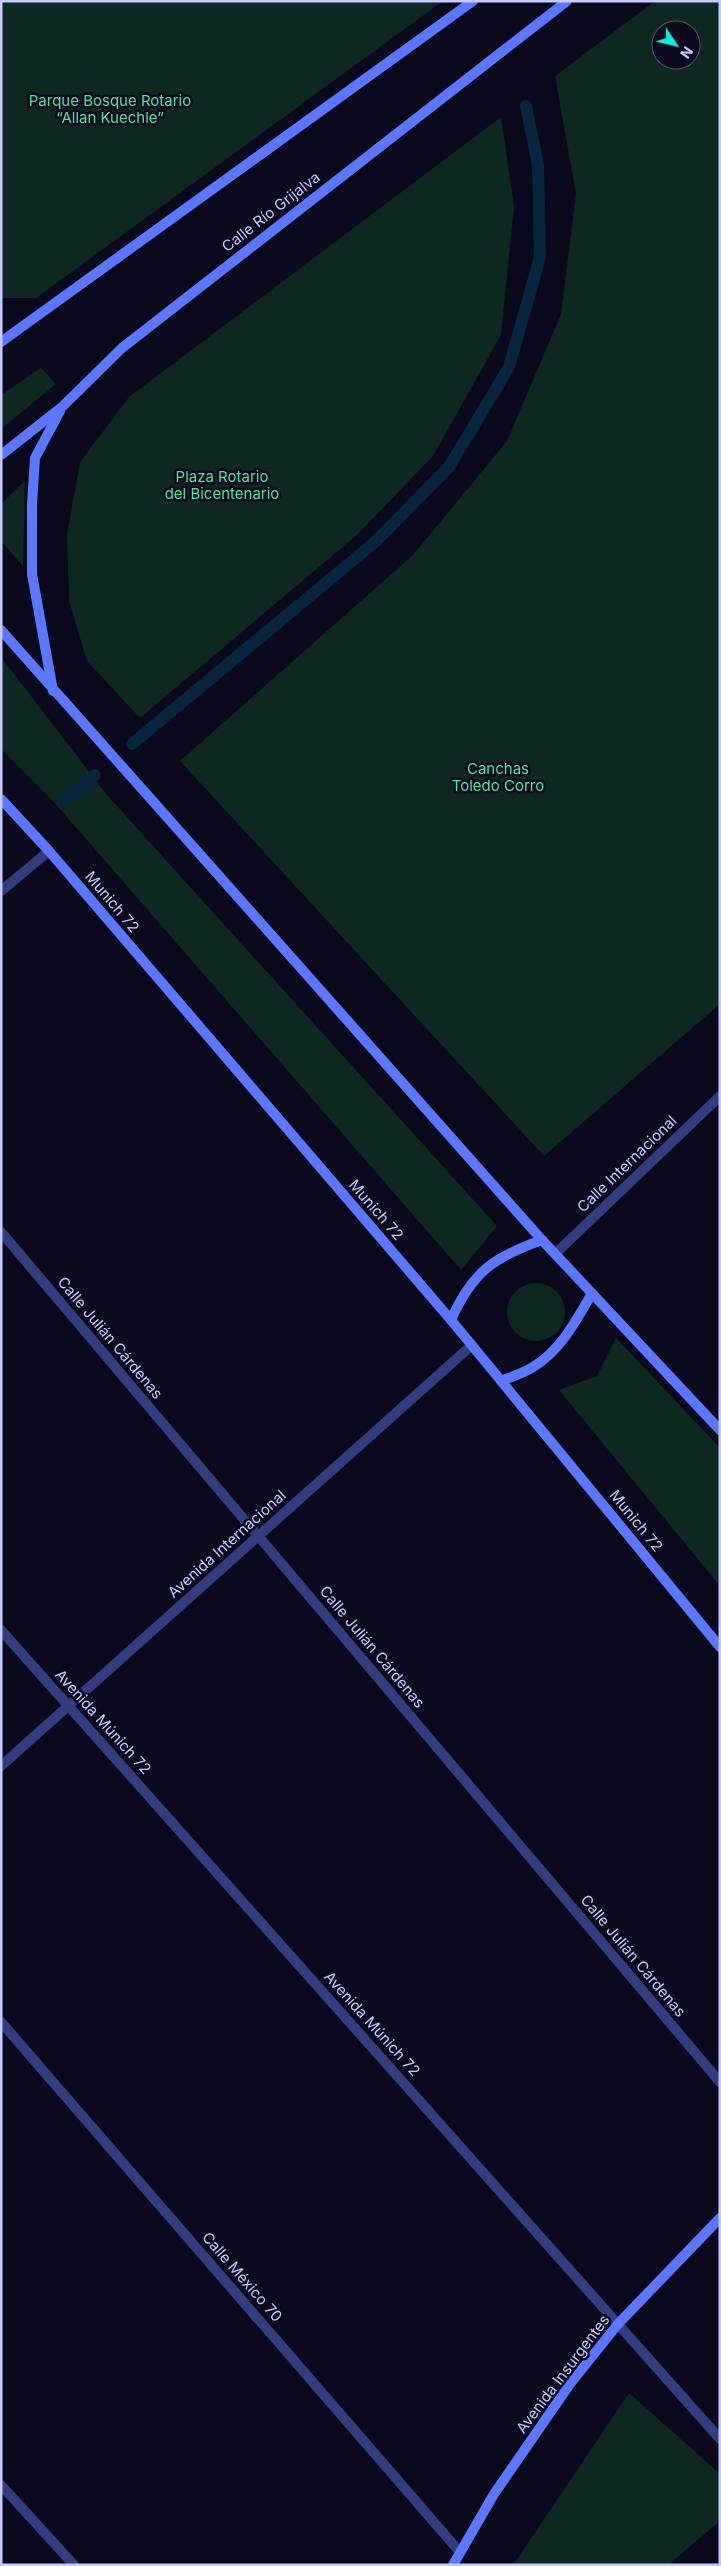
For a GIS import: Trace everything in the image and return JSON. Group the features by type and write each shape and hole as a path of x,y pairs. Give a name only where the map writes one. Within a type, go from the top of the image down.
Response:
{"main road":[{"path":"1,342 18,332 473,1"},
{"name":"Calle Río Grijalva","path":"1,455 62,407 122,348 517,38 567,1"},
{"path":"1,332 18,332"},
{"path":"54,692 32,574 32,504 35,458 62,407"},
{"path":"1,630 54,692 591,1295 720,1430"},
{"name":"Munich 72","path":"1,799 49,851 452,1320 720,1647"},
{"path":"452,1320 462,1296 486,1268 509,1252 542,1240"},
{"path":"501,1381 533,1368 555,1350 574,1324 591,1295"},
{"name":"Avenida Insurgentes","path":"453,2565 459,2551 494,2494 570,2384 618,2324 720,2218"}],"street":[{"path":"1,891 49,851"},
{"name":"Calle Internacional","path":"555,1254 720,1096"},
{"name":"Calle Julián Cárdenas","path":"1,1232 720,2082"},
{"name":"Avenida Internacional","path":"1,1766 472,1345"},
{"name":"Avenida Múnich 72","path":"1,1630 720,2439"},
{"name":"Calle México 70","path":"1,2022 459,2551"},
{"path":"1,2485 74,2565"}],"green space":[{"name":"Parque Bosque Rotario “Allan Kuechle”","path":"1,1 443,1 36,298 1,298"},
{"name":"Canchas Toledo Corro","path":"655,1 720,1 720,1004 544,1156 180,761 413,555 507,441 561,314 576,194 555,76"},
{"name":"Plaza Rotario del Bicentenario","path":"501,117 514,206 501,335 433,456 358,534 140,718 87,661 69,601 67,535 80,462 129,397"},
{"path":"41,368 56,384 1,429 1,395"},
{"path":"25,481 23,566 1,541 1,504"},
{"path":"1,657 107,795 497,1226 461,1270 53,801 1,749"},
{"path":"536,1283 552,1288 560,1296 565,1312 560,1328 552,1336 536,1341 520,1336 512,1328 507,1312 512,1296 520,1288"},
{"path":"616,1338 720,1448 720,1586 559,1390 597,1376"},
{"path":"629,2393 720,2474 720,2521 668,2565 513,2565"}],"waterway":[{"path":"132,744 375,542 449,467 509,367 540,257 538,165 526,106"},
{"path":"65,800 95,775"}]}
